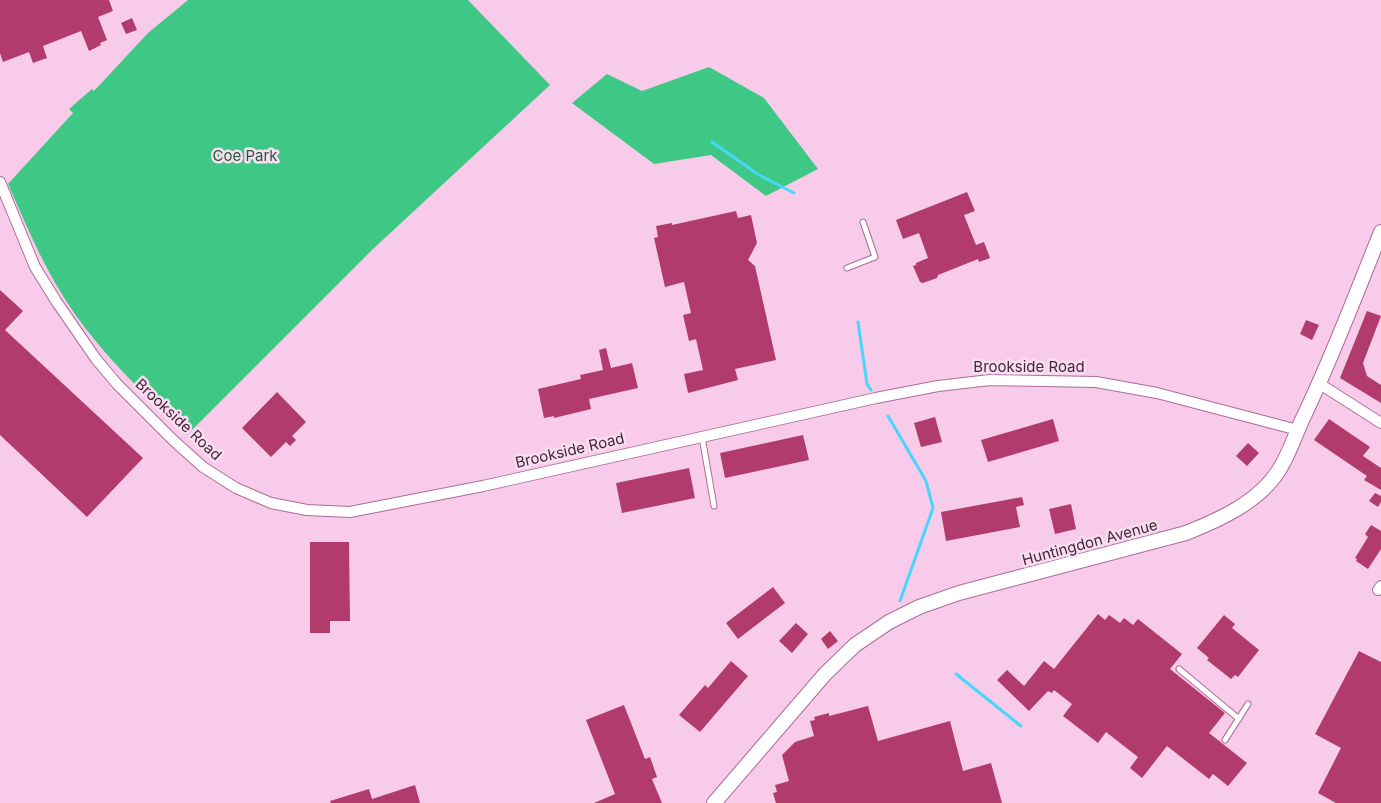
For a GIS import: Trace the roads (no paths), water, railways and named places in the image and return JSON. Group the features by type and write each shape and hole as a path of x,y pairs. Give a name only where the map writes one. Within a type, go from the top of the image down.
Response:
{"main road":[{"name":"Huntingdon Avenue","path":"714,803 825,674 855,645 888,623 919,607 959,593 1176,536 1215,522 1238,509 1260,492 1279,471 1320,384 1381,232"}],"street":[{"name":"Brookside Road","path":"0,182 35,267 77,333 101,365 173,440 203,467 236,488 272,503 307,510 350,512 483,486 876,398 938,386 990,380 1096,382 1156,393 1298,430"},
{"path":"1320,384 1381,423"}],"lane":[{"path":"846,268 875,257 863,222"},
{"path":"702,436 714,506"},
{"path":"1179,669 1238,719"},
{"path":"1225,740 1248,704"}],"waterway":[{"path":"712,142 759,175 794,193"},
{"path":"858,322 867,384 871,390"},
{"path":"888,416 926,481 933,508 900,601"},
{"path":"956,674 1021,726"}],"park label":[{"name":"Coe Park","path":"245,156"}]}
